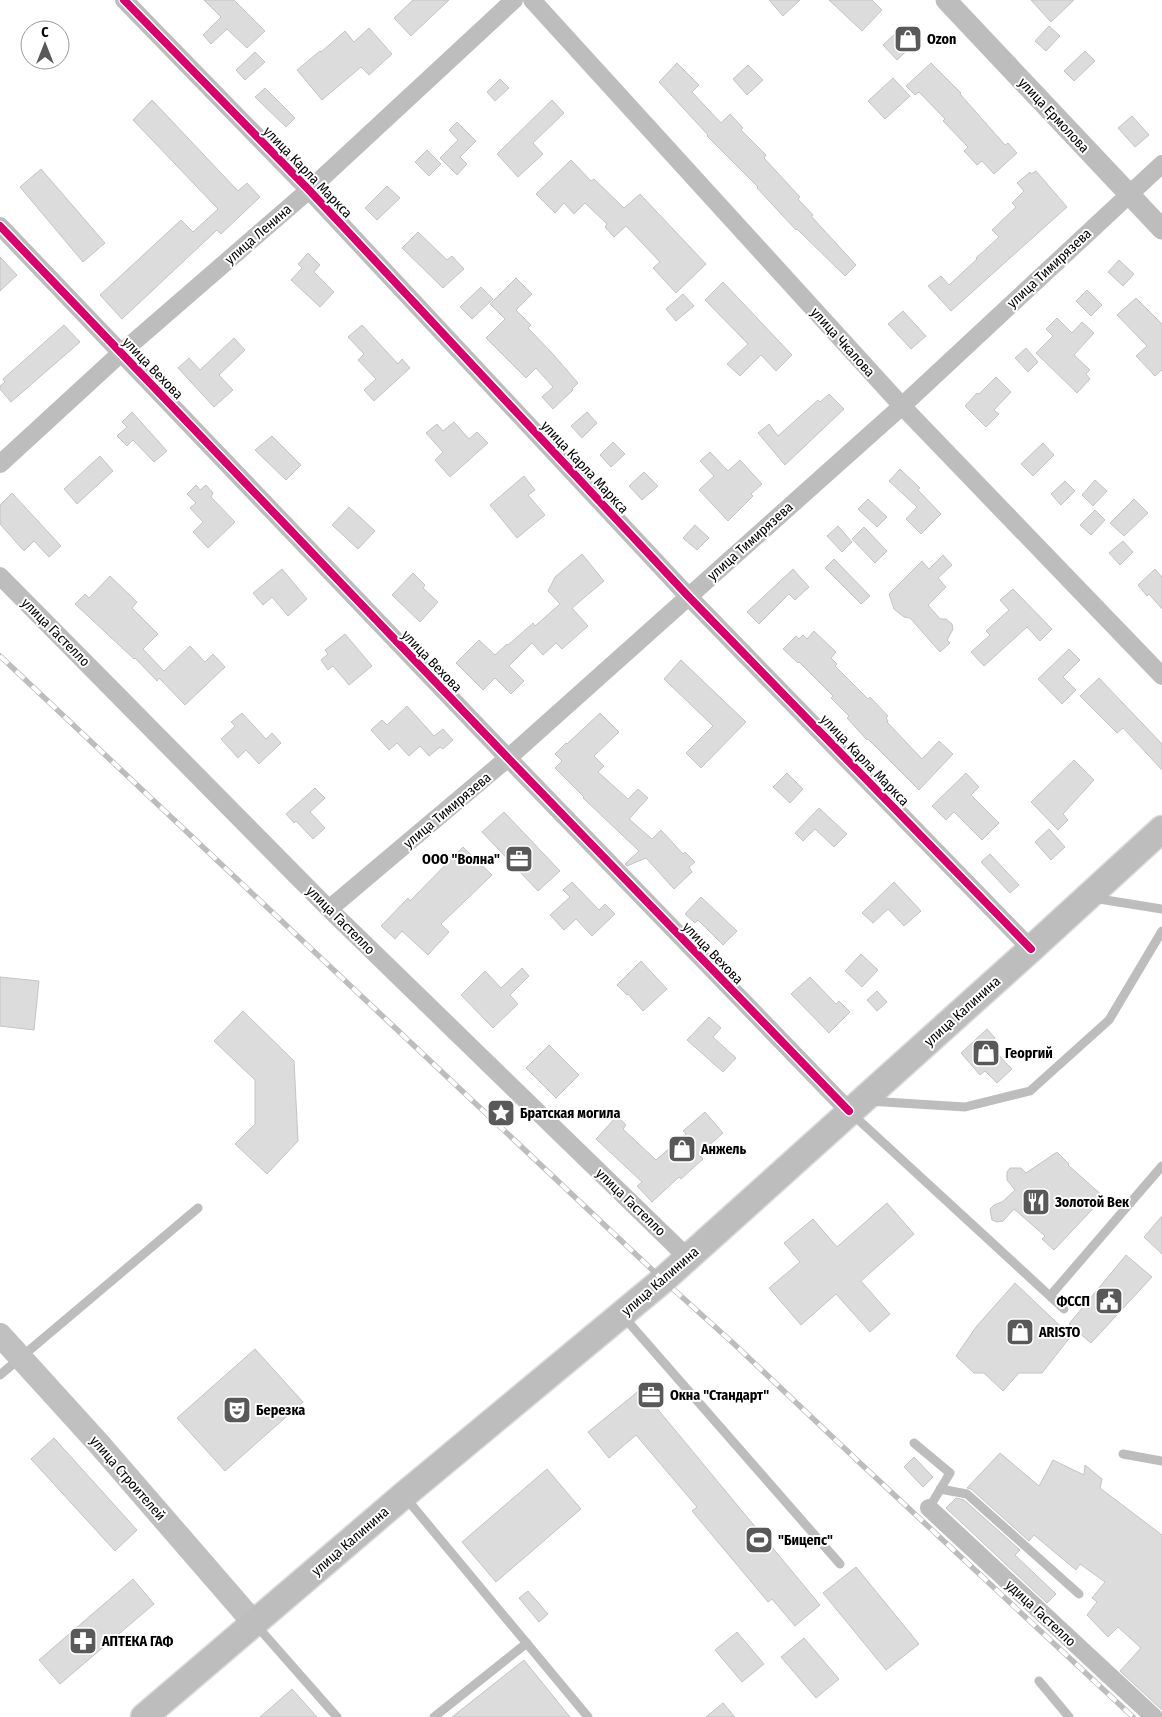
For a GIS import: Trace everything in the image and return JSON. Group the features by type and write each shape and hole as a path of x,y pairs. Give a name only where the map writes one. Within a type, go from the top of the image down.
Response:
{"main road":[{"name":"улица Калинина","path":"144,1717 404,1495 663,1280 1162,829"},
{"name":"улица Строителей","path":"0,1335 99,1444 254,1622"}],"street":[{"name":"улица Карла Маркса","path":"124,0 309,190 688,596 1031,949"},
{"name":"улица Ленина","path":"0,464 121,353 309,190 514,0"},
{"name":"улица Чкалова","path":"532,0 902,406 1162,676"},
{"name":"улица Ермолова","path":"946,0 1162,229"},
{"name":"улица Тимирязева","path":"329,909 508,758 902,406 1162,164"},
{"name":"улица Вехова","path":"0,226 508,758 855,1106"},
{"name":"улица Гастелло","path":"0,576 329,909 688,1258"},
{"name":"удица Гастелло","path":"929,1508 1154,1717"}],"lane":[{"path":"1088,897 1162,909"},
{"path":"855,1106 965,1107 1030,1091 1109,1020 1162,931"},
{"path":"855,1106 1064,1309"},
{"path":"1050,1296 1162,1166"},
{"path":"0,1375 198,1208"},
{"path":"621,1314 840,1564"},
{"path":"914,1443 950,1472 929,1508"},
{"path":"1123,1454 1162,1461"},
{"path":"940,1489 967,1494 1079,1594"},
{"path":"404,1495 588,1717"},
{"path":"254,1622 337,1717"},
{"path":"434,1717 527,1643"},
{"path":"1039,1681 1069,1717"}],"building":[{"path":"204,0 234,0 265,31 247,48 227,29 211,44 203,35 221,17"},
{"path":"413,0 449,0 411,36 394,18"},
{"path":"769,0 800,0 783,16"},
{"path":"829,0 872,0 882,10 862,31"},
{"path":"1031,0 1074,0 1051,22"},
{"path":"1049,26 1060,36 1046,51 1035,41"},
{"path":"369,28 392,54 369,75 361,67 322,100 297,70 345,31 354,42"},
{"path":"900,29 914,44 897,60 883,45"},
{"path":"1085,51 1095,61 1074,81 1064,71"},
{"path":"255,52 265,62 245,80 236,70"},
{"path":"677,63 699,85 692,92 721,123 730,114 743,128 741,130 766,155 764,158 800,197 798,199 813,215 811,216 856,265 845,276 796,230 659,82"},
{"path":"931,63 961,93 1005,145 1008,143 1017,153 994,174 982,161 977,165 964,151 968,147 943,121 945,119 919,92 915,95 906,86"},
{"path":"748,65 763,80 747,95 733,79"},
{"path":"893,78 910,96 885,119 868,101"},
{"path":"500,79 509,88 495,101 487,92"},
{"path":"265,88 295,118 286,127 255,97"},
{"path":"152,100 238,191 247,183 260,197 221,234 217,230 122,319 100,295 181,220 193,232 218,209 133,120"},
{"path":"552,100 564,113 533,143 543,154 518,177 497,154"},
{"path":"1132,116 1149,135 1135,147 1118,128"},
{"path":"457,122 476,141 460,157 467,164 457,175 440,158 458,140 449,130"},
{"path":"427,150 441,164 429,176 415,162"},
{"path":"571,160 591,181 594,179 624,208 640,194 706,264 676,293 653,268 660,262 626,226 614,237 605,227 607,224 585,203 574,214 564,203 555,213 536,194"},
{"path":"41,169 105,243 83,262 20,187"},
{"path":"1036,171 1067,207 951,311 928,286 941,276 949,285 999,237 992,230 1016,207 1012,203 1024,191 1017,183 1030,172 1031,174"},
{"path":"387,186 400,198 377,220 365,208"},
{"path":"418,232 447,260 452,256 464,269 443,288 402,248"},
{"path":"308,253 320,265 314,272 334,292 320,307 291,280 302,268 298,264"},
{"path":"0,257 17,275 0,291"},
{"path":"1119,260 1134,274 1123,286 1108,272"},
{"path":"516,278 532,294 516,310 531,325 528,328 578,383 553,409 542,397 553,387 536,368 526,378 486,338 505,319 490,304"},
{"path":"723,282 792,355 776,371 761,355 740,376 727,364 748,344 705,300"},
{"path":"481,287 493,299 472,319 460,307"},
{"path":"1087,290 1102,305 1091,316 1076,301"},
{"path":"683,294 694,306 676,321 666,309"},
{"path":"1136,298 1162,324 1162,370 1155,376 1136,356 1147,346 1117,315"},
{"path":"903,311 926,336 911,349 888,324"},
{"path":"1057,318 1072,333 1082,322 1094,333 1074,355 1090,370 1086,374 1090,379 1077,393 1036,353 1053,336 1046,329"},
{"path":"64,325 80,342 11,402 0,389 0,386 5,382 3,379"},
{"path":"362,325 398,364 402,359 410,368 374,401 364,390 376,379 358,360 364,354 348,337"},
{"path":"234,338 245,350 219,375 233,390 214,407 178,368 189,358 200,370"},
{"path":"1026,348 1038,362 1028,372 1015,358"},
{"path":"996,377 1011,392 994,410 999,414 986,427 965,406"},
{"path":"829,394 844,409 785,465 758,433 769,424 778,436 818,400 820,402"},
{"path":"132,412 167,451 154,462 133,440 127,446 117,436 127,427 122,422"},
{"path":"587,412 597,423 582,438 571,426"},
{"path":"454,422 469,439 477,432 488,443 450,477 435,460 443,452 426,433 437,424 443,431"},
{"path":"272,436 301,465 286,480 255,450"},
{"path":"613,442 625,454 611,467 600,455"},
{"path":"1043,443 1054,455 1033,476 1021,464"},
{"path":"710,452 728,471 740,460 762,484 728,521 699,490 714,476 700,461"},
{"path":"100,456 113,471 77,504 64,489"},
{"path":"900,469 920,488 918,490 941,514 921,534 906,519 917,507 889,481"},
{"path":"644,472 658,486 642,500 629,486"},
{"path":"524,476 535,490 528,495 545,515 517,538 490,505"},
{"path":"1095,480 1107,491 1093,506 1082,495"},
{"path":"1065,481 1075,491 1061,505 1051,494"},
{"path":"196,485 200,490 206,485 213,493 211,497 235,522 208,548 193,532 203,522 190,508 196,503 187,494"},
{"path":"12,493 61,546 49,557 34,541 24,551 0,524 0,505"},
{"path":"868,499 887,517 877,527 858,509"},
{"path":"1134,499 1148,513 1124,536 1110,523"},
{"path":"349,507 375,531 358,549 332,525"},
{"path":"1095,510 1105,520 1091,535 1080,525"},
{"path":"695,525 709,538 697,550 683,538"},
{"path":"838,526 852,542 842,552 827,536"},
{"path":"864,527 887,551 875,563 852,539"},
{"path":"1123,541 1133,552 1120,565 1109,553"},
{"path":"582,554 604,581 572,608 588,626 562,649 556,643 543,655 532,643 509,666 524,681 511,694 495,678 483,690 456,663 479,640 495,655 533,623 535,626 560,604 548,591 555,577"},
{"path":"943,555 952,565 938,578 946,587 928,605 940,619 946,619 952,624 953,629 947,640 950,643 940,652 910,618 904,617 894,609 889,594 922,561 929,569"},
{"path":"834,559 870,596 861,604 825,568"},
{"path":"282,569 307,599 288,616 272,597 263,605 253,593"},
{"path":"793,569 809,587 795,600 789,594 759,624 747,612"},
{"path":"1155,569 1162,577 1162,609 1138,585"},
{"path":"413,573 425,585 423,588 438,602 420,622 392,595"},
{"path":"110,576 137,602 132,608 158,634 143,649 164,671 190,646 205,662 213,654 225,667 185,705 159,678 157,681 135,658 75,604 85,594 89,598"},
{"path":"1013,589 1052,629 1040,641 1027,627 984,666 971,652 990,635 986,631 1009,610 1000,600"},
{"path":"814,631 836,652 831,658 837,664 835,666 888,716 886,718 887,722 922,759 939,741 953,754 919,790 867,740 847,718 849,716 831,698 833,696 783,649 796,636 799,639 803,635 807,639"},
{"path":"345,634 372,666 349,685 333,666 328,670 321,660 328,654 325,650"},
{"path":"1069,649 1080,660 1063,677 1076,690 1062,704 1038,679"},
{"path":"681,660 746,722 701,768 686,753 713,726 664,679"},
{"path":"1099,678 1162,744 1162,770 1123,728 1117,733 1080,696"},
{"path":"407,706 434,736 443,729 453,740 443,749 440,747 429,756 420,746 409,756 397,743 389,750 371,730 382,720 387,725"},
{"path":"242,713 266,739 272,733 281,743 259,764 246,750 238,758 221,739 235,726 231,722"},
{"path":"600,713 619,732 594,756 604,766 598,772 628,799 638,789 648,798 629,819 652,839 661,830 683,854 685,852 695,862 689,867 692,872 674,889 646,858 627,866 625,864 639,851 583,798 555,768 562,761 555,754"},
{"path":"1074,760 1094,780 1063,814 1068,820 1058,830 1031,802"},
{"path":"787,773 803,789 790,803 773,787"},
{"path":"966,773 979,787 971,795 999,823 982,840 954,812 946,820 932,806"},
{"path":"315,788 325,798 310,812 325,828 313,839 296,821 294,823 286,814"},
{"path":"819,808 847,834 834,847 815,829 803,841 795,833"},
{"path":"504,812 560,871 538,891 482,832"},
{"path":"1049,829 1065,847 1051,860 1035,842"},
{"path":"463,847 492,875 441,924 449,932 428,955 402,931 395,939 381,926 408,898 410,901"},
{"path":"990,854 1019,885 1010,893 981,862"},
{"path":"572,882 599,910 605,904 615,914 592,936 576,919 564,930 550,915 570,897 563,890"},
{"path":"894,882 921,911 904,926 888,909 873,923 862,913"},
{"path":"701,897 737,931 723,945 698,920 695,923 685,914"},
{"path":"861,954 878,970 862,987 845,971"},
{"path":"641,961 667,989 643,1011 617,985"},
{"path":"522,968 529,976 510,995 518,1004 493,1028 461,995 485,971 501,988"},
{"path":"0,977 39,981 34,1030 0,1026"},
{"path":"810,977 836,1004 839,1001 850,1012 829,1033 791,994"},
{"path":"877,991 887,1002 877,1011 867,1000"},
{"path":"243,1011 294,1061 298,1141 267,1174 235,1144 255,1124 255,1080 214,1041"},
{"path":"709,1017 721,1028 713,1037 736,1058 723,1072 687,1040"},
{"path":"987,1029 995,1038 988,1044 1012,1069 997,1083 985,1071 980,1075 961,1053"},
{"path":"549,1045 579,1075 556,1098 526,1068"},
{"path":"705,1112 723,1133 699,1154 703,1159 681,1179 679,1177 652,1202 637,1186 642,1182 596,1139 617,1116 626,1125 623,1129 656,1160 686,1134 683,1131"},
{"path":"1057,1152 1068,1165 1104,1197 1054,1250 1042,1239 1045,1236 1014,1209 1003,1221 997,1222 992,1220 990,1209 1002,1202 1015,1190 1007,1180 1007,1172 1010,1168 1021,1168 1026,1173"},
{"path":"887,1203 914,1234 861,1281 890,1314 870,1332 836,1294 801,1325 769,1288 800,1262 784,1243 813,1219 837,1247"},
{"path":"1162,1216 1162,1254 1144,1237"},
{"name":"ФССП","path":"1126,1255 1152,1277 1091,1343 1069,1324"},
{"name":"ARISTO","path":"1015,1283 1071,1336 1042,1373 1019,1373 1003,1391 984,1373 974,1373 956,1356 976,1327"},
{"path":"255,1349 303,1402 225,1471 177,1418"},
{"path":"641,1389 820,1605 795,1626 772,1599 768,1602 692,1511 697,1507 636,1435 609,1458 588,1432"},
{"path":"54,1438 137,1530 115,1551 31,1459"},
{"path":"1000,1453 1039,1486 1053,1460 1084,1475 1085,1465 1102,1479 1100,1488 1162,1535 1162,1710 1120,1671 1141,1648 1118,1627 1108,1637 1087,1615 1097,1602 1092,1598 1105,1582 1080,1564 1076,1570 1034,1535 1029,1541 971,1489 967,1488"},
{"path":"914,1457 933,1477 923,1487 904,1467"},
{"path":"547,1469 581,1509 496,1582 462,1542"},
{"path":"956,1498 964,1500 1020,1550 1015,1555 1056,1594 1047,1603 946,1508"},
{"path":"856,1567 919,1644 886,1670 823,1593"},
{"path":"133,1579 154,1604 60,1684 39,1660"},
{"path":"528,1591 548,1614 539,1622 519,1598"},
{"path":"737,1632 764,1664 742,1682 715,1650"},
{"path":"804,1638 839,1679 816,1698 781,1657"},
{"path":"524,1660 570,1717 452,1717"},
{"path":"292,1689 317,1717 260,1717 275,1704"},
{"path":"723,1703 735,1717 706,1717"}],"railway":[{"path":"0,656 663,1280 733,1343 1133,1717"}],"cycle path":[{"path":"124,0 309,190 688,596 1031,949"},
{"path":"0,226 508,758 849,1111"}],"place":[{"name":"Ozon","path":"908,39"},
{"name":"ООО \"Волна\"","path":"519,859"},
{"name":"Георгий","path":"986,1053"},
{"name":"Братская могила","path":"501,1113"},
{"name":"Анжель","path":"682,1149"},
{"name":"Золотой Век","path":"1036,1202"},
{"name":"ФССП","path":"1109,1301"},
{"name":"ARISTO","path":"1020,1332"},
{"name":"Окна \"Стандарт\"","path":"651,1395"},
{"name":"Березка","path":"237,1410"},
{"name":"\"Бицепс\"","path":"759,1540"},
{"name":"АПТЕКА ГАФ","path":"83,1641"}]}
